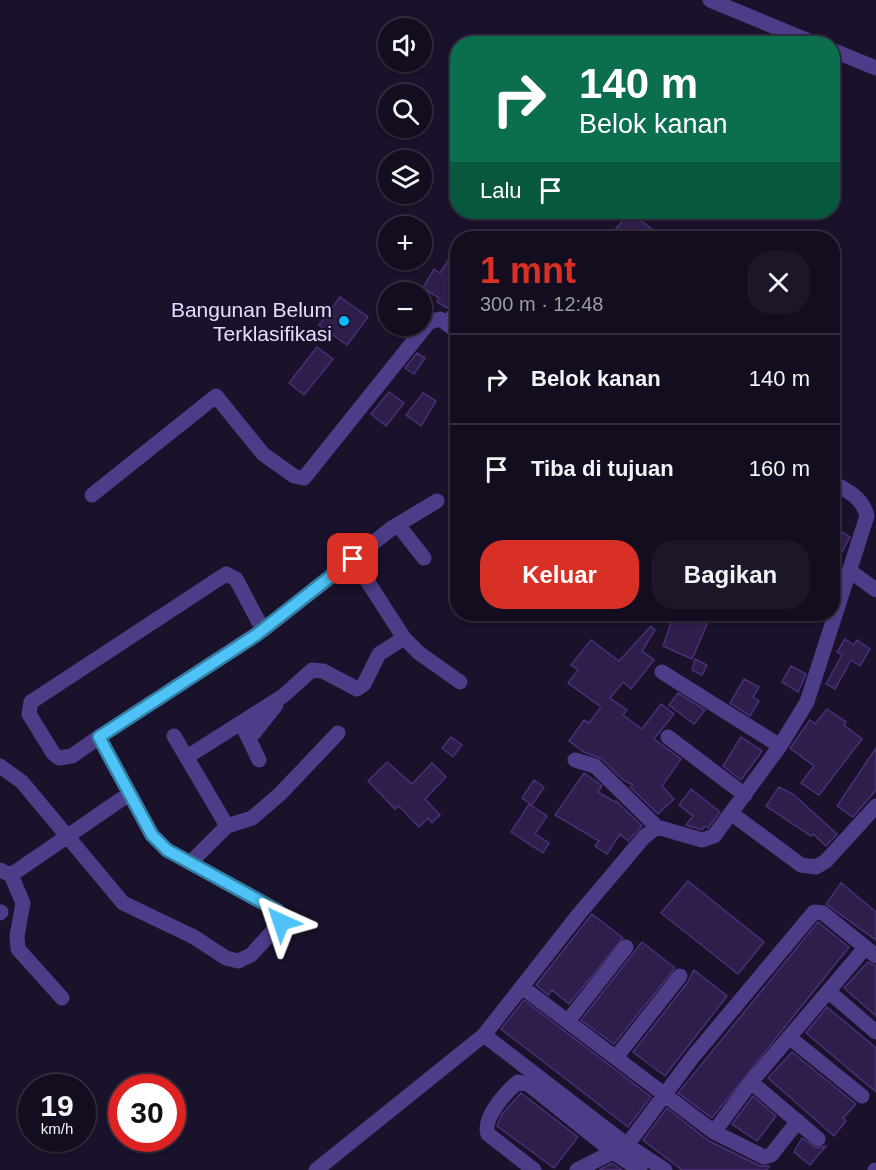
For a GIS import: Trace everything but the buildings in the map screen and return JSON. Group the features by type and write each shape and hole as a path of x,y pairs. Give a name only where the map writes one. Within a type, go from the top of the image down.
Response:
{"street":[{"path":"710,0 797,36"},
{"path":"840,53 876,68"},
{"path":"92,495 216,396 263,454 294,476 304,478 429,322 440,319 450,326"},
{"path":"840,486 865,507 865,527 840,601"},
{"path":"263,630 236,579 226,574 30,702 29,714 53,753 59,758 72,756 263,630 398,525 437,501"},
{"path":"398,525 424,558"},
{"path":"353,559 404,638 419,653 460,682"},
{"path":"850,571 876,590"},
{"path":"575,760 595,766 657,827 706,840 714,836 780,746 807,702 834,621"},
{"path":"187,757 283,696 312,670 322,671 357,689 364,684 380,654 404,638"},
{"path":"662,672 780,746"},
{"path":"249,739 283,696"},
{"path":"240,723 260,760"},
{"path":"190,862 227,826 252,818 280,794 338,733"},
{"path":"174,736 227,826"},
{"path":"2,770 22,782 123,903 194,937 226,958 238,961 251,955 281,922 278,911 167,850 152,835 99,737"},
{"path":"668,737 745,795"},
{"path":"62,998 18,949 17,936 23,903 6,872 67,838 129,794"},
{"path":"732,814 801,865 810,867 826,861 876,806"},
{"path":"316,1170 484,1035 579,914 644,837 657,827"},
{"path":"577,1170 620,1149 814,912 823,913 871,952 829,992 789,1036 714,1132"},
{"path":"568,1020 626,947"},
{"path":"617,1056 680,976"},
{"path":"522,987 617,1056 714,1132 764,1157 771,1155 798,1121"},
{"path":"829,992 876,1032"},
{"path":"484,1035 620,1149 640,1170"},
{"path":"789,1036 862,1096"},
{"path":"751,1082 818,1139"},
{"path":"534,1170 488,1134 486,1129 489,1119 518,1083 528,1084 620,1149 665,1170"}],"place":[{"name":"Bangunan Belum Terklasifikasi","path":"344,321"}],"route":[{"path":"281,922 278,911 167,850 152,835 99,737 256,635 353,559"}]}
